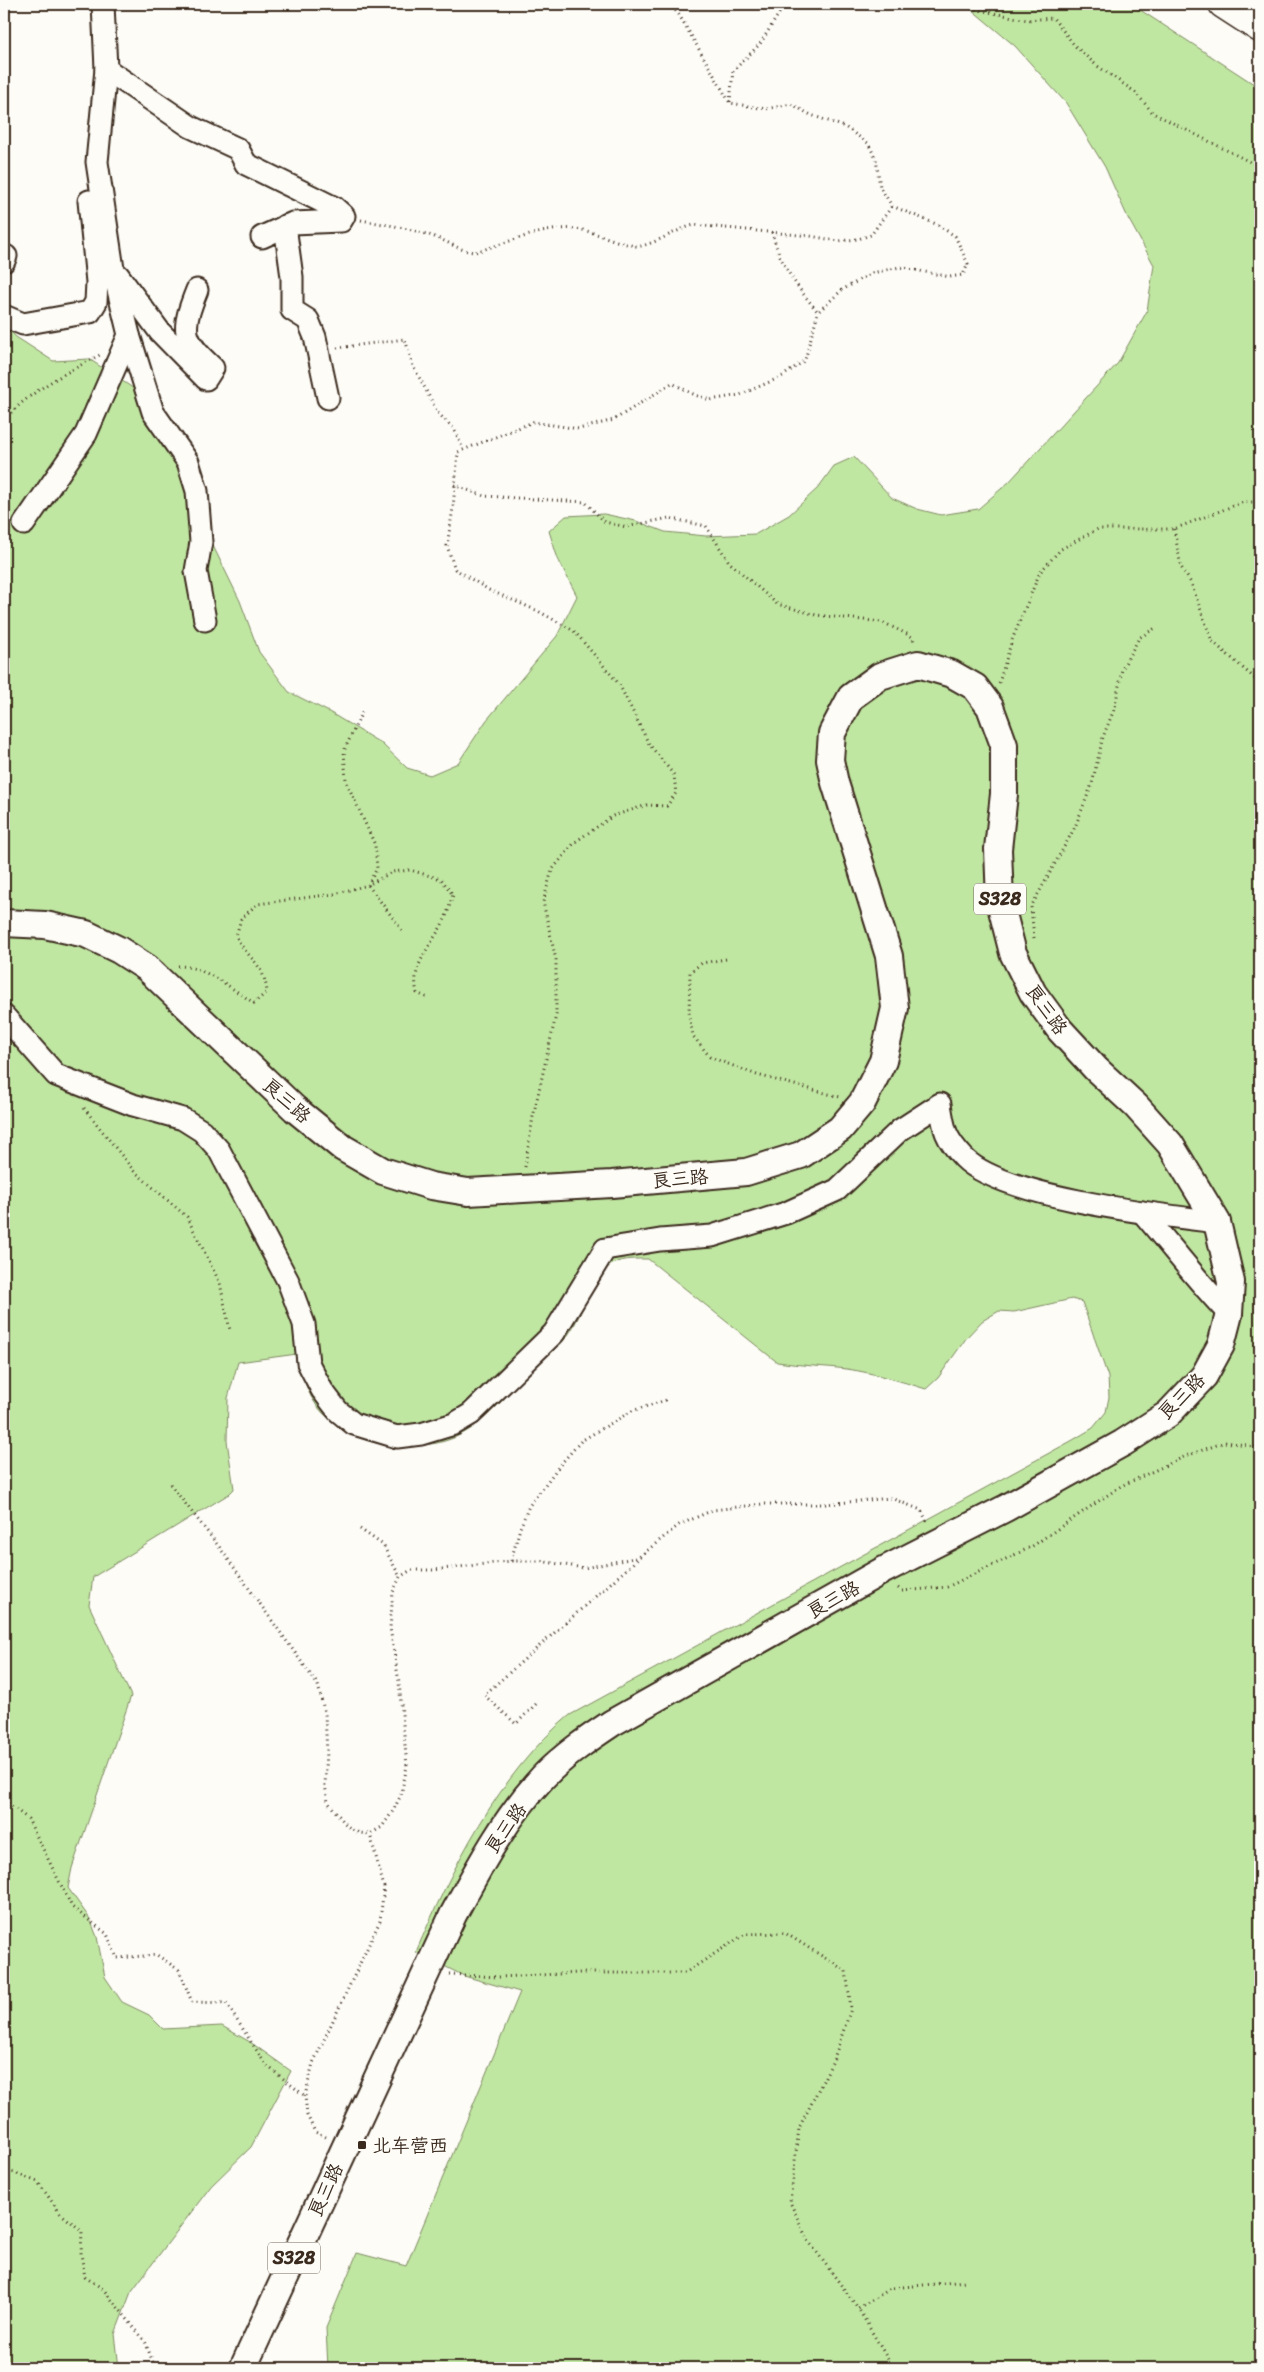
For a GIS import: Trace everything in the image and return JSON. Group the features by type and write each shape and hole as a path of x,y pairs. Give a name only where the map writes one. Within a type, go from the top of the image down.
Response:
{"highway":[{"path":"1223,4 1260,28"}],"main road":[{"name":"良三路","path":"4,923 45,925 86,934 119,950 148,968 295,1109 342,1148 383,1171 430,1186 468,1192 521,1190 746,1172 801,1155 840,1129 862,1102 883,1061 895,1008 889,956 834,783 830,760 832,733 851,697 880,676 918,664 952,674 975,687 990,707 1004,745 1004,794 998,849 1000,902 1013,953 1033,993 1060,1030 1096,1069 1136,1106 1170,1144 1217,1222 1231,1282 1229,1314 1221,1345 1204,1376 1168,1414 1123,1443 939,1544 882,1571 612,1723 577,1746 543,1777 512,1816 483,1860 458,1908 243,2368"}],"street":[{"path":"102,4 106,69 97,162 114,269 130,334 154,412 188,462 197,491 201,542 196,571 205,620"},
{"path":"106,69 191,127 238,149 246,164 335,208 344,216 341,222 293,223 262,237"},
{"path":"4,316 23,324 90,312 96,302 97,282 88,194 102,193"},
{"path":"285,226 292,277 292,310 308,320 318,352 328,398"},
{"path":"114,269 160,332 206,379 213,368 194,350 186,334 186,317 197,290"},
{"path":"24,524 86,434 130,334"},
{"path":"4,1016 56,1075 133,1104 183,1119 202,1131 219,1150 288,1281 304,1324 308,1363 322,1390 338,1411 354,1424 397,1436 421,1434 454,1424 472,1414 554,1333 605,1249 660,1240 712,1236 786,1213 837,1190 900,1130 940,1104 944,1132 965,1159 988,1175 1078,1201 1217,1222"},
{"path":"1142,1212 1197,1280 1229,1314"}],"path":[{"path":"668,4 678,13 730,103"},
{"path":"730,103 733,71 760,44 780,12 796,4"},
{"path":"951,4 1027,20 1053,18 1075,46 1096,64 1135,92 1153,113 1260,167"},
{"path":"521,1190 533,1117 556,1014 556,960 542,902 552,870 575,842 614,816 647,805 667,806 676,793 674,775 649,744 619,684 574,631 538,611 489,590 455,569 447,546 453,508 458,452 533,422 579,429 614,420 672,383 695,395 710,400 740,395 783,376 805,360 818,312 842,290 872,273 900,267 950,278 963,275 968,264 956,236 936,224 892,206 880,187 876,159 868,143 845,127 791,104 766,109 730,103"},
{"path":"344,216 434,237 463,251 475,252 553,230 581,229 639,246 652,242 677,229 694,225 772,232 839,241 858,239 870,235 892,206"},
{"path":"772,232 777,252 791,280 818,312"},
{"path":"4,420 18,404 55,378 107,352 130,334"},
{"path":"318,352 347,346 405,340 413,366 438,412 454,429 463,450"},
{"path":"454,485 484,496 585,502 605,522 626,527 669,518 706,526 729,562 777,604 816,615 882,622 913,637 918,664"},
{"path":"990,707 1012,640 1040,572 1060,549 1098,529 1174,529 1243,502 1260,502"},
{"path":"1174,529 1181,567 1191,583 1212,641 1260,683"},
{"path":"1034,942 1031,907 1075,827 1092,784 1103,737 1115,707 1122,669 1139,638 1157,627"},
{"path":"362,712 344,751 346,781 375,845 377,868 368,885"},
{"path":"148,968 191,966 254,1003 267,992 266,977 256,961 242,947 236,936 241,919 257,904 334,894 368,885 392,872 410,870 441,879 453,894 444,920 421,959 414,981 418,993 428,998"},
{"path":"368,885 402,930"},
{"path":"726,958 702,963 690,972 689,1015 693,1036 710,1057 757,1075 862,1102"},
{"path":"82,1105 134,1171 187,1217 220,1283 230,1330"},
{"path":"511,1560 520,1528 529,1506 559,1466 581,1441 632,1411 666,1400"},
{"path":"882,1571 902,1592 947,1587 1031,1547 1121,1486 1186,1456 1225,1442 1260,1447"},
{"path":"170,1484 220,1548 318,1685 325,1715 327,1752 325,1784 328,1802 346,1826 359,1834 370,1834 382,1827 401,1795 407,1766 399,1682 390,1628 392,1592 400,1577 411,1570 433,1570 511,1560 584,1568 639,1557"},
{"path":"536,1704 516,1724 484,1695 639,1557 679,1525 713,1510 763,1504 826,1504 891,1498 922,1510 939,1544"},
{"path":"360,1528 383,1544 400,1577"},
{"path":"4,1800 28,1819 72,1907 107,1934 117,1958 157,1955 179,1970 192,2002 226,2003 266,2066 305,2096"},
{"path":"345,2148 316,2132 307,2115 305,2096 313,2062 380,1922 384,1887 370,1834"},
{"path":"427,1972 498,1977 580,1973 685,1973 745,1934 785,1933 846,1971 851,2009 834,2061 799,2128 790,2202 807,2239 858,2308 893,2368"},
{"path":"4,2193 6,2170 38,2182 60,2213 82,2232 81,2254 84,2277 103,2289 145,2341 156,2368"},
{"path":"858,2308 892,2288 966,2281"}],"green space":[{"path":"965,4 1131,4 1260,88 1260,2368 328,2368 326,2328 357,2253 406,2266 520,1992 464,1976 416,1952 461,1856 499,1794 521,1765 544,1738 570,1715 1073,1440 1093,1428 1106,1412 1109,1397 1108,1377 1082,1302 1072,1299 1014,1312 999,1311 982,1321 967,1337 938,1378 926,1389 857,1371 777,1362 648,1259 633,1259 617,1262 608,1267 596,1282 573,1327 560,1345 532,1369 477,1424 463,1434 446,1441 427,1445 384,1444 368,1441 348,1431 325,1415 317,1406 306,1384 297,1354 238,1362 228,1398 227,1441 234,1489 229,1494 93,1577 89,1605 131,1696 72,1868 68,1888 90,1919 97,1937 105,1977 122,2002 149,2015 163,2029 222,2026 250,2042 291,2071 251,2147 211,2186 131,2292 115,2334 119,2368 4,2368 4,325 16,337 53,361 89,359 151,400 178,442 194,507 240,601 259,652 289,692 329,712 382,744 407,768 430,775 458,763 486,721 557,636 577,596 558,559 549,531 566,516 604,514 636,521 665,532 706,536 756,534 789,515 818,488 834,466 854,457 892,498 917,509 941,515 978,509 1009,482 1118,363 1147,311 1154,265 1128,218 1105,167 1066,103 1015,46"}],"place":[{"name":"北车营西","path":"362,2145"}]}
